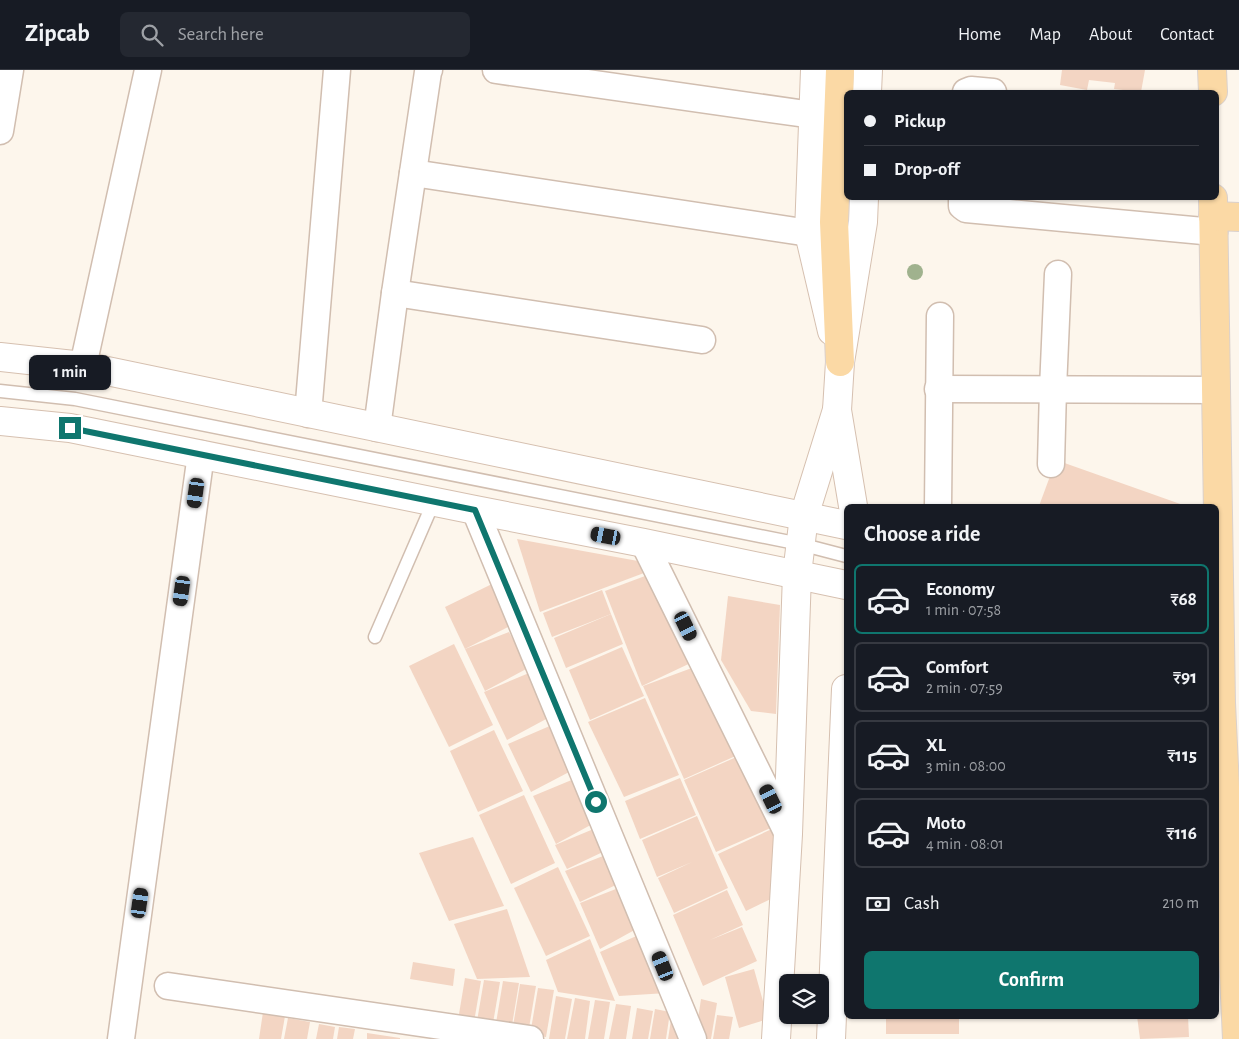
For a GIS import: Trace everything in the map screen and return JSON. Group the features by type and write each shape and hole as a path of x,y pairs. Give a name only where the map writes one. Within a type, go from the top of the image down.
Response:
{"main road":[{"path":"816,70 809,233 840,362"},
{"path":"840,70 834,222 840,362 837,410 853,504"},
{"path":"867,90 868,70"},
{"path":"1212,70 1213,90"},
{"path":"840,362 864,222 864,200"},
{"path":"1217,504 1216,390 1220,216"},
{"path":"0,357 83,366 844,525"},
{"path":"776,1039 788,834 797,574 804,516 837,410"},
{"path":"0,420 70,428 844,585"},
{"path":"1219,702 1237,998 1237,1039"},
{"path":"831,1039 844,735"}],"street":[{"path":"0,131 10,70"},
{"path":"83,366 148,70"},
{"path":"308,414 337,70"},
{"path":"377,428 412,173 429,70"},
{"path":"496,70 813,115"},
{"path":"412,173 809,233"},
{"path":"962,200 962,206 966,208 1220,216"},
{"path":"1051,464 1058,274"},
{"path":"395,292 702,340"},
{"path":"938,504 940,316"},
{"path":"938,389 1216,390"},
{"path":"121,1039 201,454"},
{"path":"475,510 693,1039"},
{"path":"644,543 788,834"},
{"path":"168,986 530,1039"}],"lane":[{"path":"0,391 76,399 800,544 844,555"},
{"path":"375,637 434,501"}],"building":[{"path":"1062,70 1145,70 1141,90 1114,89 1115,83 1089,80 1087,90 1060,85"},
{"path":"1056,460 1180,504 1040,504"},
{"path":"517,539 649,563 652,570 540,612"},
{"path":"653,573 697,660 642,686 605,591"},
{"path":"492,584 510,626 465,649 445,607"},
{"path":"602,590 611,614 552,637 543,613"},
{"path":"728,596 780,605 776,714 751,711 721,660"},
{"path":"611,614 623,644 566,668 554,638"},
{"path":"509,632 528,668 485,691 465,649"},
{"path":"454,644 493,725 449,747 409,666"},
{"path":"622,647 644,696 590,720 569,670"},
{"path":"700,665 740,754 684,779 643,686"},
{"path":"529,673 548,718 507,740 484,692"},
{"path":"645,698 679,775 624,797 588,722"},
{"path":"552,725 571,771 531,792 508,744"},
{"path":"494,730 523,791 478,812 450,751"},
{"path":"741,755 773,827 716,852 684,780"},
{"path":"680,778 696,815 640,839 625,801"},
{"path":"574,779 596,822 556,844 533,796"},
{"path":"524,795 555,863 511,884 479,815"},
{"path":"697,816 728,888 674,913 658,878 692,862 657,877 642,840"},
{"path":"596,828 607,850 567,869 555,845"},
{"path":"774,828 777,896 746,911 718,854"},
{"path":"473,837 504,906 449,921 419,853"},
{"path":"608,854 620,883 580,902 565,871"},
{"path":"558,867 590,936 546,956 514,888"},
{"path":"621,887 640,927 600,949 580,903"},
{"path":"727,890 743,925 710,940 742,927 757,961 703,986 673,915"},
{"path":"507,909 530,977 477,979 454,924"},
{"path":"641,934 667,993 619,996 600,952"},
{"path":"590,939 615,1001 558,992 546,960"},
{"path":"413,962 455,969 453,986 410,979"},
{"path":"754,969 768,1019 739,1028 725,977"},
{"path":"465,978 481,981 473,1028 457,1026"},
{"path":"484,980 500,982 492,1029 476,1027"},
{"path":"503,981 519,983 511,1031 495,1029"},
{"path":"520,984 536,986 528,1034 512,1032"},
{"path":"538,988 554,990 546,1037 530,1035"},
{"path":"556,996 572,999 565,1039 549,1039"},
{"path":"575,998 590,1001 585,1039 567,1039"},
{"path":"701,999 717,1003 711,1039 695,1039"},
{"path":"595,1000 610,1002 604,1039 588,1039"},
{"path":"616,1004 631,1006 626,1039 609,1039"},
{"path":"637,1008 653,1011 648,1039 632,1039"},
{"path":"655,1009 670,1012 666,1039 650,1039"},
{"path":"263,1012 285,1016 281,1039 259,1039"},
{"path":"717,1015 733,1017 729,1039 713,1039"},
{"path":"288,1018 310,1022 307,1039 284,1039"},
{"path":"886,1019 959,1019 959,1034 886,1034"},
{"path":"1137,1019 1188,1019 1189,1037 1140,1039"},
{"path":"671,1020 683,1023 682,1039 668,1039"},
{"path":"319,1024 335,1027 333,1039 316,1039"},
{"path":"339,1027 355,1029 353,1039 337,1039"},
{"path":"367,1033 400,1038 400,1039 367,1039"}],"route":[{"path":"70,428 475,510 596,802"}]}
